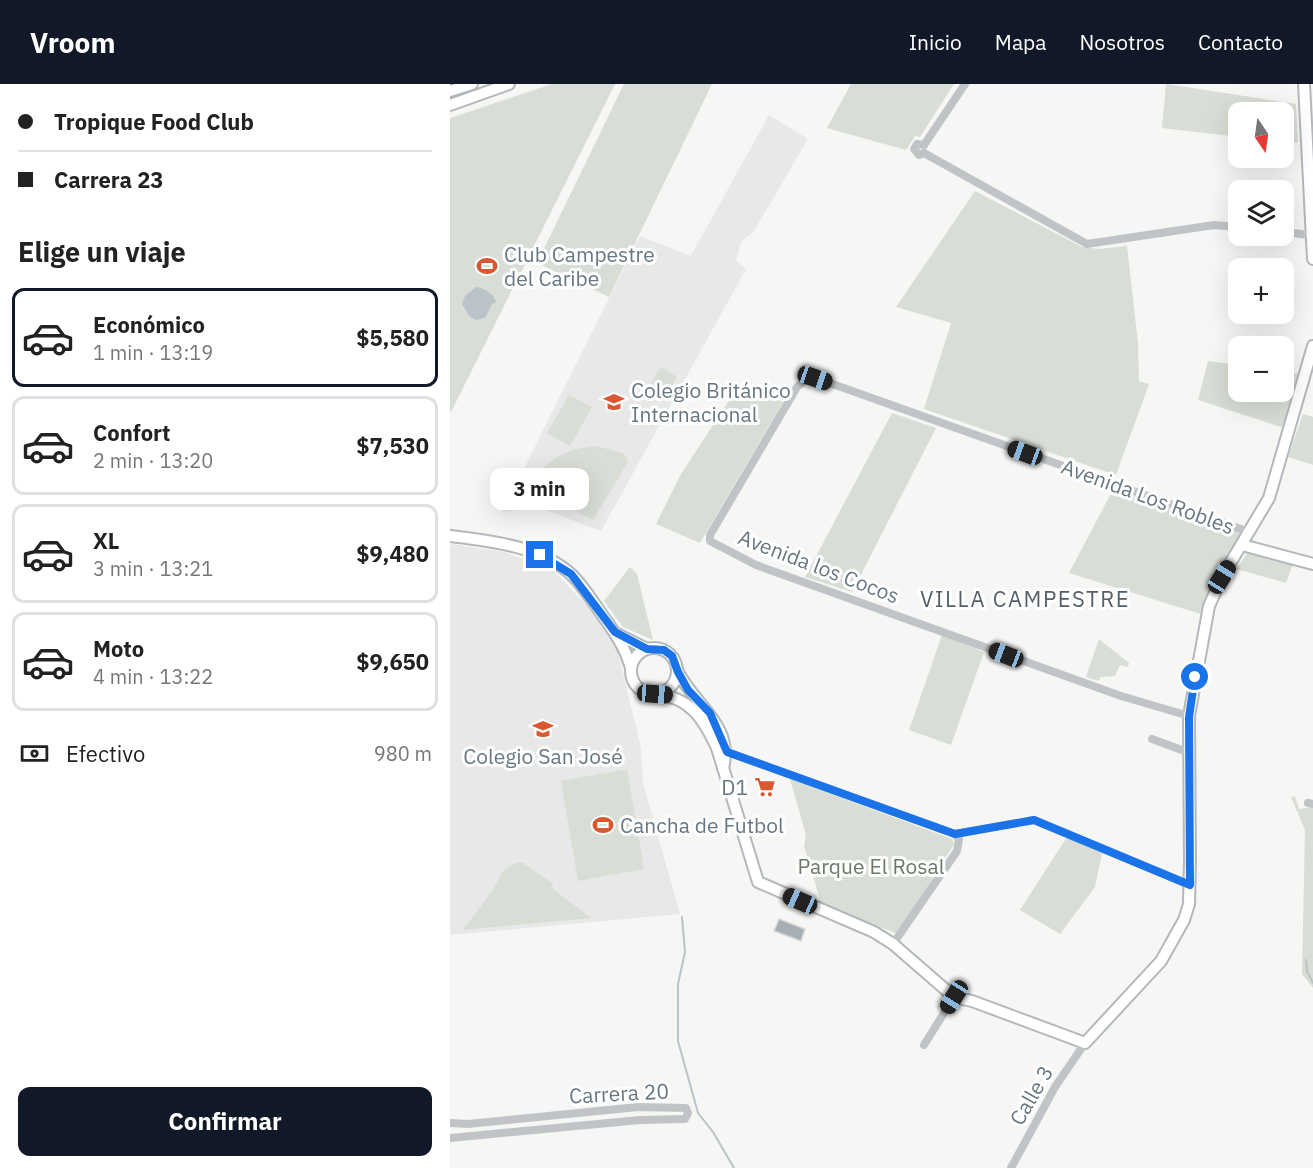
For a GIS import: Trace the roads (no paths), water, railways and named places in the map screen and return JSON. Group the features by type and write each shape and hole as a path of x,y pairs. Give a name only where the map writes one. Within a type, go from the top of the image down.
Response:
{"street":[{"path":"450,91 472,84"},
{"path":"450,105 509,84"},
{"path":"965,84 922,151 1087,244 1214,225 1228,226"},
{"path":"1304,84 1310,164 1310,235 1313,259"},
{"path":"1294,233 1310,235"},
{"path":"631,668 636,656 647,649 658,648 668,652 675,661 688,690 710,713 722,750 723,769 758,882 874,932 893,944 954,997 972,1001 1085,1043 1161,961 1184,920 1189,904 1190,885 1189,717 1209,606 1222,577 1269,498 1313,346"},
{"name":"Avenida Los Robles","path":"710,541 710,535 797,387 810,376 1249,532"},
{"path":"450,536 516,548 549,560 571,574 626,650 634,684 640,690 671,695 693,709 722,750 955,834 1034,820 1190,885"},
{"name":"Avenida los Cocos","path":"710,541 756,565 1121,696 1189,717"},
{"name":"Avenida Los Robles","path":"1242,545 1313,564"},
{"path":"615,632 647,649"},
{"path":"655,694 662,693 673,685 678,672"},
{"path":"1152,740 1190,753"},
{"path":"893,944 957,851 959,839 955,834"},
{"path":"924,1045 954,997"},
{"name":"Calle 3","path":"1011,1168 1055,1087 1085,1043"},
{"name":"Carrera 20","path":"450,1123 468,1124 638,1107 686,1108 688,1113 685,1119 640,1120 450,1138"}],"waterway":[{"path":"682,917 685,952 678,984 678,1041 698,1113 713,1132 734,1168"},
{"path":"1306,960 1307,971 1313,983"}],"place":[{"name":"Club Campestre del Caribe","path":"487,266"},
{"name":"Colegio Británico Internacional","path":"614,402"},
{"name":"Colegio San José","path":"543,729"},
{"name":"D1","path":"765,787"},
{"name":"Cancha de Futbol","path":"603,825"}],"district":[{"name":"VILLA CAMPESTRE","path":"1025,598"}],"park label":[{"name":"Parque El Rosal","path":"871,866"}]}
